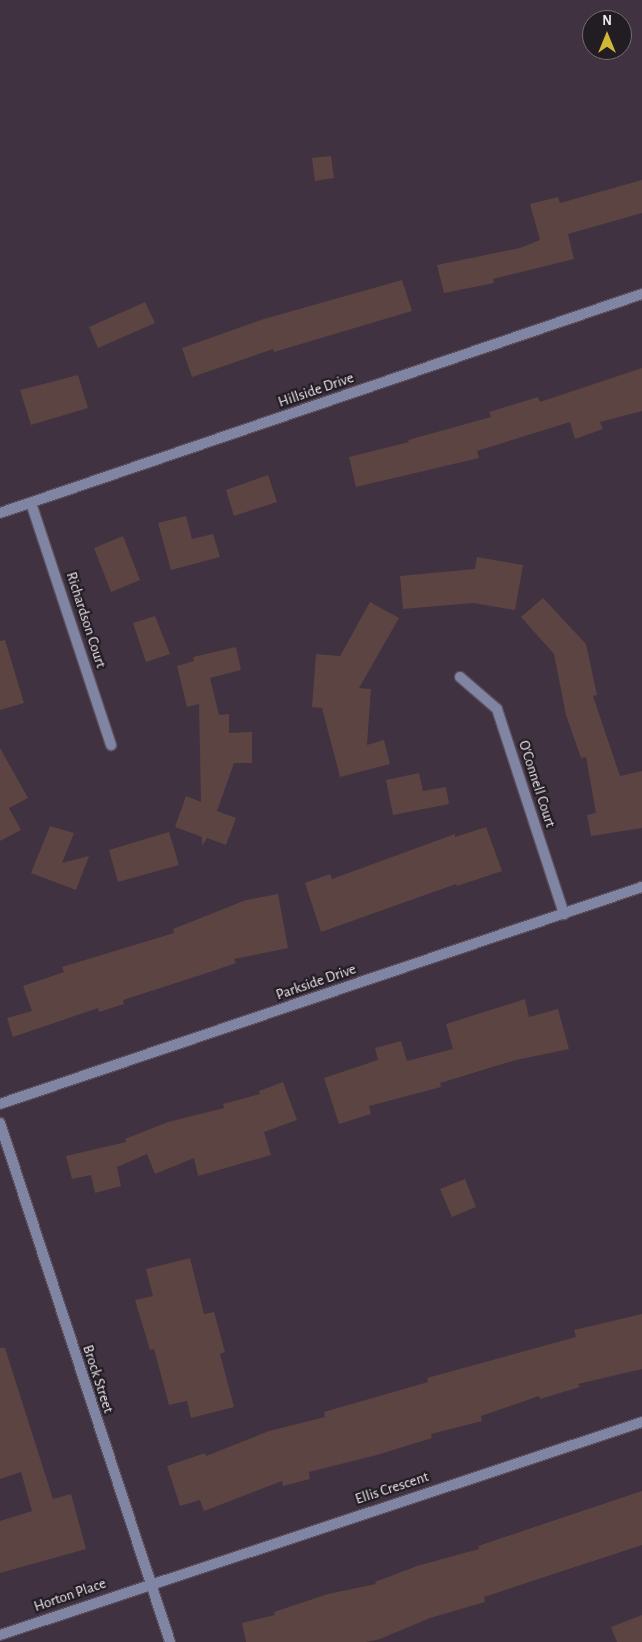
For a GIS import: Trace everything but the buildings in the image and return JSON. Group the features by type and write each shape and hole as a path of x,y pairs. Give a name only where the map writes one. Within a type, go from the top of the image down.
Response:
{"street":[{"name":"Hillside Drive","path":"0,513 642,294"},
{"name":"Richardson Court","path":"32,503 111,745"},
{"name":"O'Connell Court","path":"460,677 497,709 564,914"},
{"name":"Parkside Drive","path":"0,1104 642,887"},
{"name":"Brock Street","path":"0,1124 170,1642"},
{"name":"Ellis Crescent","path":"151,1585 642,1422"},
{"name":"Horton Place","path":"0,1635 151,1585"}]}
